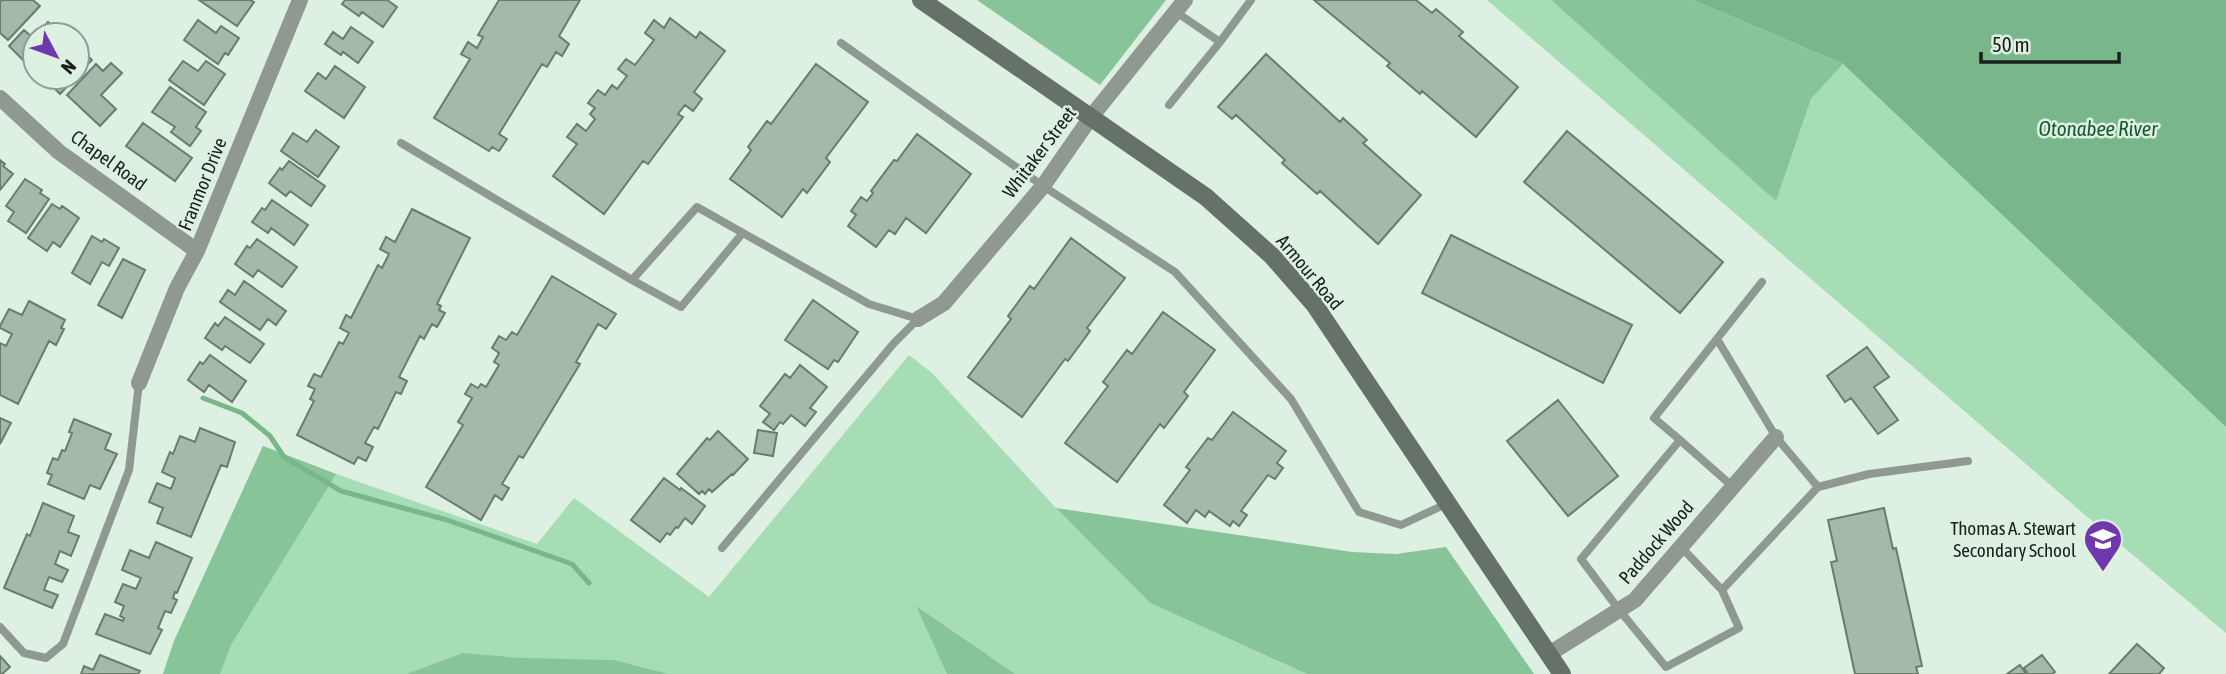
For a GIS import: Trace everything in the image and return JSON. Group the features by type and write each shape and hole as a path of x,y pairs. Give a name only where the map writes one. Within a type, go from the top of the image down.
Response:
{"main road":[{"name":"Armour Road","path":"921,0 1206,197 1272,256 1314,304 1562,674"}],"street":[{"name":"Franmor Drive","path":"139,383 177,288 197,251 300,0"},
{"name":"Whitaker Street","path":"918,319 944,303 1043,186 1091,117 1180,6"},
{"name":"Chapel Road","path":"0,98 59,152 197,251"},
{"name":"Paddock Wood","path":"1549,654 1635,600 1776,437"}],"lane":[{"path":"1169,104 1251,0"},
{"path":"1180,6 1220,42"},
{"path":"841,43 1043,186 1174,272 1291,399 1359,512 1401,525 1448,503"},
{"path":"401,143 681,307 743,234"},
{"path":"632,280 697,207 869,304 918,319 894,343 722,548"},
{"path":"1732,486 1654,418 1762,282"},
{"path":"1717,339 1776,437 1818,487"},
{"path":"0,627 24,653 46,658 63,644 129,470 139,383"},
{"path":"1680,440 1581,559 1666,667 1739,628 1723,590 1681,546"},
{"path":"1723,590 1818,487 1869,474 1968,461"}],"shaded area":[{"path":"977,0 1166,0 1100,85"},
{"path":"1487,0 1551,0 1776,200 1811,99 1843,64 2226,427 2226,633 2084,514"},
{"path":"1551,0 1693,0 1843,64 1811,99 1776,201"},
{"path":"909,355 932,373 1056,508 1150,603 1307,674 163,674 174,641 263,446 537,544 574,498 709,597"},
{"path":"263,446 336,474 231,645 220,674 163,674 174,641"},
{"path":"1056,508 1352,552 1396,554 1446,547 1534,674 1307,674 1150,603"},
{"path":"916,606 1015,674 947,674"},
{"path":"463,653 521,658 614,660 668,674 407,674"}],"water":[{"name":"Otonabee River","path":"1693,0 2226,0 2226,427 1843,64"}],"building":[{"path":"33,0 40,6 26,21 21,21 21,26 8,40 0,33 0,2"},
{"path":"199,0 250,0 254,2 237,26"},
{"path":"345,0 387,0 397,7 383,27 362,12 359,16 342,4"},
{"path":"499,0 580,0 559,36 569,44 562,56 556,52 547,67 542,64 499,134 507,139 499,151 492,147 489,151 434,118 470,59 461,54 468,42 477,48 483,37 478,35"},
{"path":"1314,0 1416,0 1432,13 1436,9 1463,32 1459,36 1518,87 1476,137 1422,91 1420,94 1387,66 1390,63"},
{"path":"670,18 696,38 700,32 725,51 694,92 702,99 693,111 685,105 678,114 683,117 648,164 643,161 604,214 553,176 577,144 567,137 577,124 586,131 595,119 590,114 595,108 588,103 598,90 605,95 612,85 617,89 627,76 618,69 626,59 635,65 654,40 645,33 654,20 664,28"},
{"path":"198,20 216,33 221,26 239,38 228,55 225,53 218,64 184,40"},
{"path":"351,27 373,42 358,63 325,44 333,32 343,39"},
{"path":"21,33 21,58 9,46"},
{"path":"1266,54 1340,122 1343,118 1367,140 1363,143 1421,195 1378,244 1320,191 1317,194 1282,163 1285,160 1236,115 1232,119 1218,107"},
{"path":"183,61 198,71 206,61 225,74 204,105 169,80"},
{"path":"111,63 122,73 101,95 116,109 100,126 67,95 71,91 91,91 91,69 96,64 103,71"},
{"path":"816,64 868,102 826,158 830,162 807,193 803,189 782,217 730,179 751,150 748,147 767,121 771,124"},
{"path":"335,66 365,87 344,118 305,91 318,73 326,79"},
{"path":"170,87 206,112 196,127 201,131 190,146 171,132 175,127 152,112"},
{"path":"143,123 192,158 175,181 126,146"},
{"path":"316,130 339,147 318,177 281,151 293,133 307,142"},
{"path":"1567,131 1723,262 1680,313 1524,182"},
{"path":"917,134 971,174 926,233 906,218 895,234 889,230 876,247 848,226 856,215 851,211 861,197 867,201 873,193 871,191 894,160 897,161"},
{"path":"0,160 13,174 0,190"},
{"path":"289,161 325,186 311,206 290,191 286,196 269,183"},
{"path":"25,179 42,190 40,193 49,199 26,233 8,221 14,212 6,206"},
{"path":"272,200 308,225 294,245 271,228 268,233 252,222"},
{"path":"52,204 60,209 62,206 79,218 60,247 53,242 47,251 28,238"},
{"path":"412,209 470,238 437,304 441,306 439,310 445,313 437,327 432,324 424,339 420,336 399,377 407,381 401,394 396,392 378,429 374,427 365,443 373,447 366,461 358,457 354,464 297,435 314,401 310,399 315,389 308,386 314,374 321,377 339,342 343,344 349,333 340,328 346,315 351,318 378,265 382,268 389,254 380,249 386,237 395,242"},
{"path":"1451,235 1632,325 1603,383 1422,293"},
{"path":"92,236 102,242 104,239 119,248 109,266 102,262 90,284 72,273"},
{"path":"1071,238 1125,278 1087,328 1090,331 1068,361 1065,359 1022,417 968,377 1011,319 1008,316 1030,286 1034,289"},
{"path":"257,239 297,267 282,287 258,270 253,277 235,264 247,246 250,248"},
{"path":"123,259 145,270 122,318 98,305"},
{"path":"552,276 616,314 606,329 598,324 576,362 580,364 523,458 519,456 502,484 509,488 502,500 495,495 481,520 426,487 463,425 458,422 472,398 465,394 471,384 478,388 481,384 486,387 499,365 494,362 499,353 492,348 499,336 506,340 512,332 517,335"},
{"path":"244,281 286,311 276,325 268,319 260,330 220,302 228,290 235,295"},
{"path":"813,300 858,332 838,362 834,360 828,369 785,340"},
{"path":"29,301 65,320 61,328 64,329 56,345 49,341 18,404 0,395 0,343 6,346 12,334 0,326 9,309 22,315"},
{"path":"1163,312 1215,350 1184,392 1188,396 1164,428 1160,424 1117,482 1065,443 1108,386 1103,382 1127,350 1132,354"},
{"path":"225,317 264,344 250,363 225,346 222,350 205,338 215,323 218,326"},
{"path":"1867,347 1889,377 1874,387 1898,420 1878,434 1851,398 1845,402 1827,376"},
{"path":"210,355 246,381 232,402 209,385 204,392 188,380 200,362 203,364"},
{"path":"800,365 827,387 810,408 816,412 805,426 791,415 774,430 763,422 770,414 760,406 785,374 790,378"},
{"path":"1558,400 1618,476 1568,516 1507,441"},
{"path":"1233,412 1286,451 1277,463 1283,468 1275,479 1268,475 1241,511 1247,515 1239,526 1233,521 1230,526 1209,511 1205,517 1196,510 1187,523 1164,505 1190,470 1186,467 1208,438 1212,440"},
{"path":"0,418 11,423 0,444"},
{"path":"74,419 111,434 105,449 117,454 100,489 90,485 84,499 48,484 52,475 47,473 53,458 58,460 62,450 65,451"},
{"path":"200,428 235,442 227,467 221,465 191,537 157,523 163,508 149,502 157,483 171,489 175,478 162,472 180,436 195,442"},
{"path":"758,430 777,433 773,456 754,453"},
{"path":"718,431 748,459 712,492 709,489 705,494 702,491 699,494 677,474 707,438 710,440"},
{"path":"664,478 705,506 692,524 685,518 678,528 670,535 667,533 660,542 631,520"},
{"path":"43,503 74,516 68,532 79,536 71,556 60,551 55,564 68,570 62,582 49,577 44,590 58,595 52,608 4,588"},
{"path":"1884,508 1893,549 1896,548 1922,666 1916,667 1918,674 1855,674 1831,562 1837,561 1828,520"},
{"path":"156,542 192,558 177,593 175,592 173,598 177,600 171,613 165,611 158,628 162,630 150,654 96,634 105,614 123,621 124,618 120,616 124,606 115,602 123,584 136,589 141,578 122,570 130,550 149,558"},
{"path":"2137,644 2164,668 2159,674 2109,674"},
{"path":"100,655 140,671 138,674 81,674 84,666 93,670"},
{"path":"2042,655 2055,672 2028,674 2024,668"},
{"path":"0,656 10,667 2,674 0,674"},
{"path":"2020,665 2026,674 2007,674"}],"waterway":[{"path":"203,398 242,413 270,436 284,457 341,491 447,520 572,564 589,583"}],"place":[{"name":"Thomas A. Stewart Secondary School","path":"2103,573"}]}
